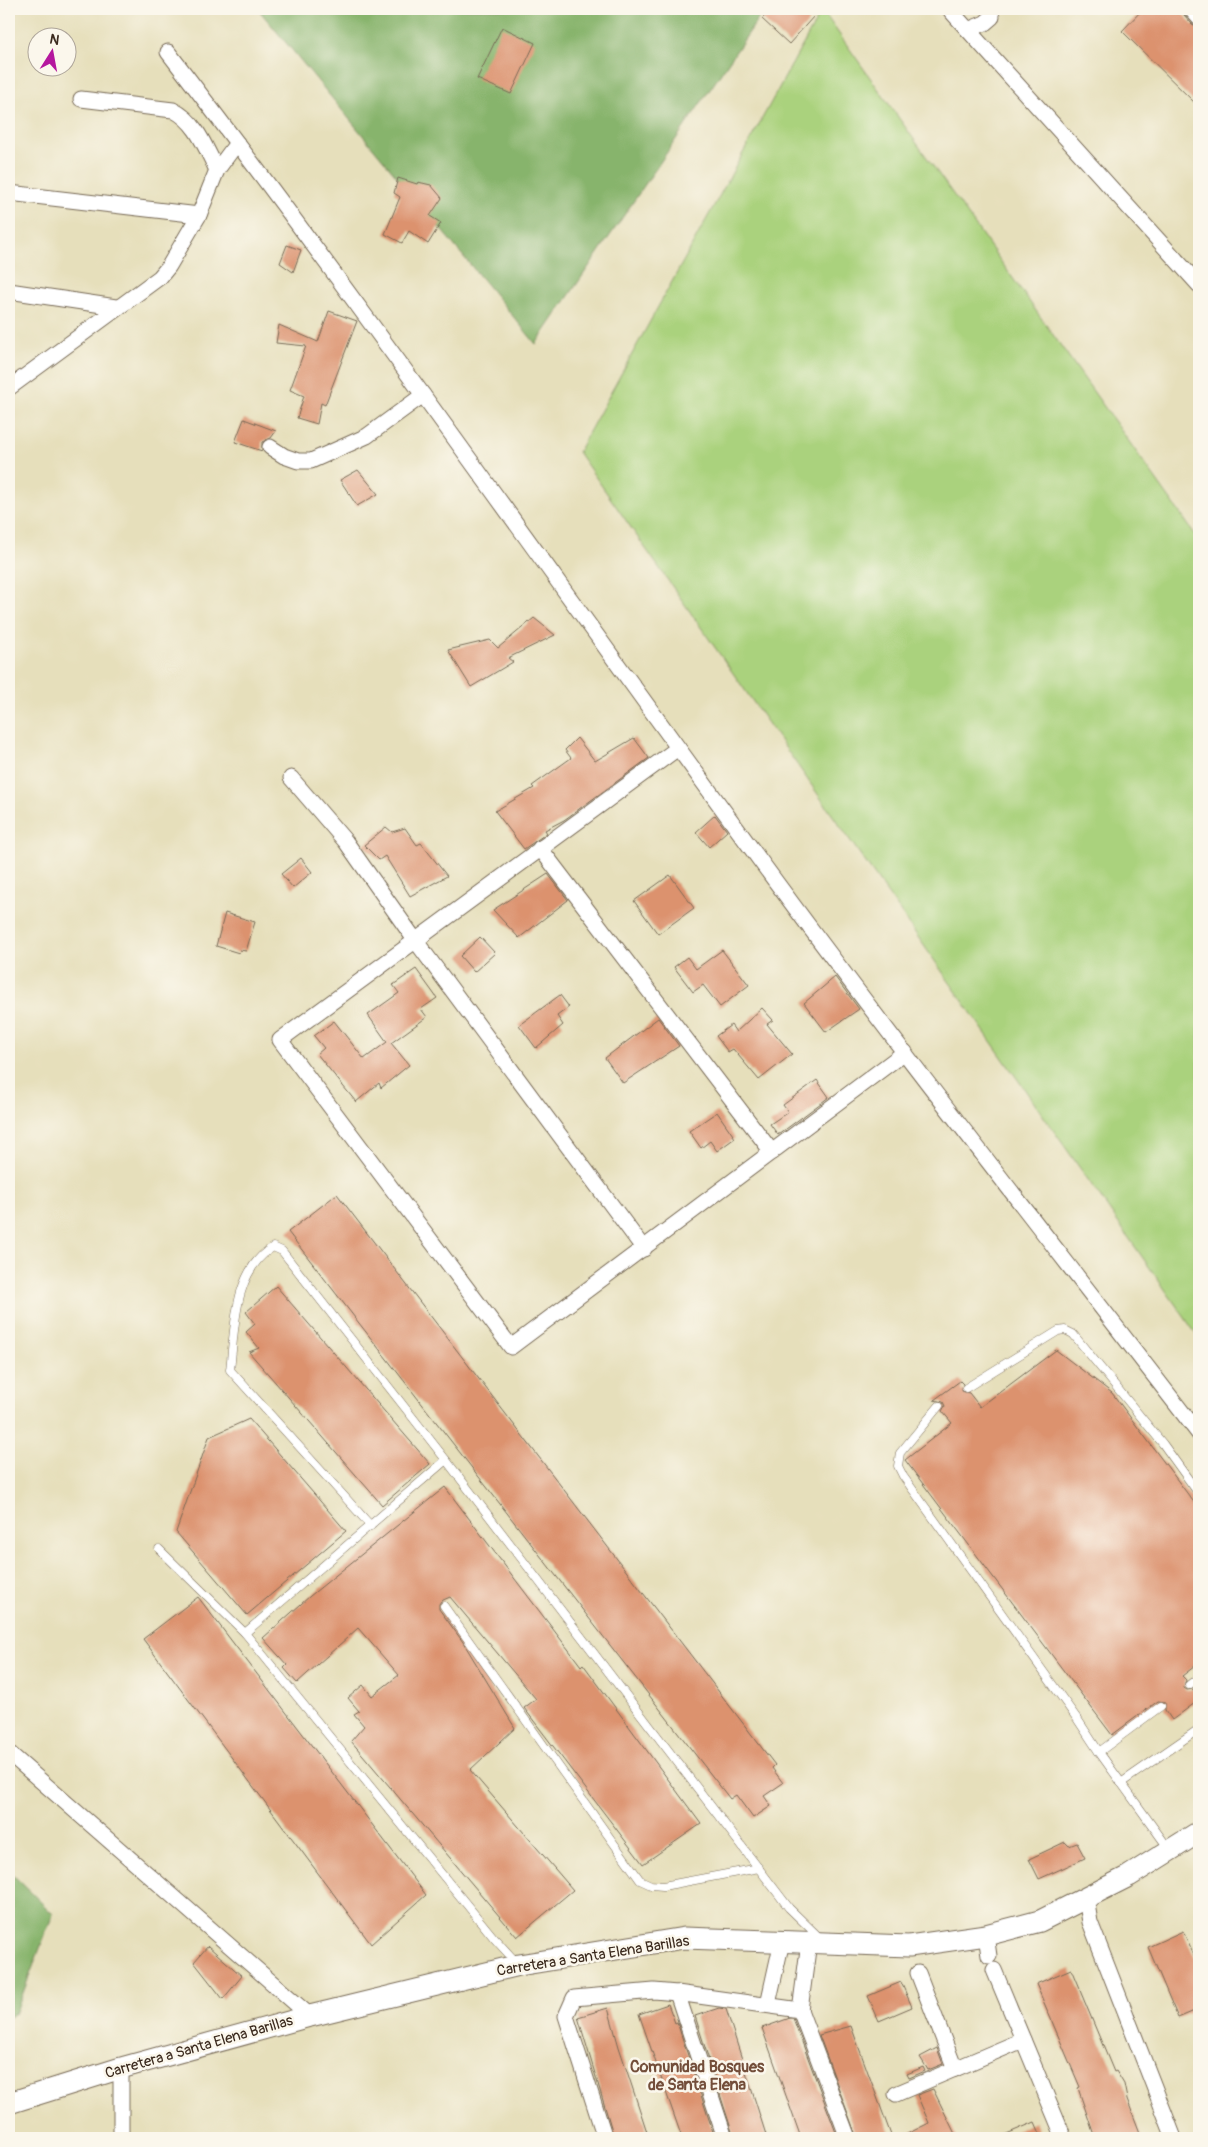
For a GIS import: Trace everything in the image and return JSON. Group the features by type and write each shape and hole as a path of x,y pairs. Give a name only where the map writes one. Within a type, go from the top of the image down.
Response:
{"main road":[{"name":"Carretera a Santa Elena Barillas","path":"9,2103 121,2068 310,2016 520,1965 684,1938 909,1946 986,1935 1040,1921 1086,1898 1199,1832"}],"street":[{"path":"952,9 951,11 968,30 1199,285"},
{"path":"1191,9 1199,18"},
{"path":"968,30 992,17"},
{"path":"168,52 423,395 678,748 905,1052 1199,1434"},
{"path":"81,99 173,110 185,116 194,125 218,170"},
{"path":"9,388 116,307 160,277 169,266 199,215 218,170 237,143"},
{"path":"9,193 199,215"},
{"path":"9,291 116,307"},
{"path":"270,447 291,458 311,462 367,436 423,395"},
{"path":"678,748 280,1040 511,1347 905,1052"},
{"path":"291,778 346,842 415,940 644,1249"},
{"path":"540,848 772,1152"},
{"path":"9,1753 310,2016"},
{"path":"1086,1898 1090,1922 1174,2138"},
{"path":"986,1935 992,1963 1064,2138"},
{"path":"768,2004 782,1941"},
{"path":"817,1942 800,2010 848,2138"},
{"path":"918,1973 955,2069"},
{"path":"605,2138 566,2016 574,1998 654,1991 768,2004 800,2010"},
{"path":"677,1993 726,2138"},
{"path":"896,2094 1023,2040"},
{"path":"121,2068 121,2138"}],"lane":[{"path":"371,1526 230,1370 238,1300 244,1282 264,1252 273,1247 282,1251 446,1460 596,1658 817,1942"},
{"path":"966,1388 1058,1331 1065,1330 1073,1334 1163,1444 1199,1494"},
{"path":"939,1406 900,1453 898,1466 903,1476 1170,1850"},
{"path":"245,1633 446,1460"},
{"path":"159,1550 245,1633 494,1938 520,1965"},
{"path":"444,1606 640,1880 650,1885 663,1886 759,1868"},
{"path":"1189,1685 1199,1677"},
{"path":"1099,1752 1161,1706"},
{"path":"1121,1783 1199,1729"}],"green space":[{"path":"258,9 765,9 536,344"},
{"path":"822,10 1199,540 1199,1338 578,452"},
{"path":"9,1871 53,1914 15,2014 9,2017"}],"building":[{"path":"771,9 807,9 814,16 789,44 762,19"},
{"path":"1143,9 1182,9 1184,15 1192,24 1199,27 1199,107 1122,31"},
{"path":"502,27 535,43 511,94 477,79"},
{"path":"398,178 417,184 418,182 431,185 442,198 430,216 441,223 428,244 409,231 402,243 385,234 400,197 394,193"},
{"path":"287,245 301,250 293,272 280,263"},
{"path":"329,311 357,321 325,405 321,403 317,424 297,418 304,396 290,390 306,346 276,343 279,325 318,342"},
{"path":"244,419 276,431 271,438 262,442 262,451 235,442"},
{"path":"358,470 378,494 357,506 340,480"},
{"path":"534,618 555,635 508,658 513,662 471,687 448,650 490,640 498,648"},
{"path":"577,738 595,761 634,738 649,758 564,820 545,830 547,833 524,849 495,811 534,788 532,786 571,758 565,750"},
{"path":"715,815 727,831 709,847 696,832"},
{"path":"386,827 392,832 405,828 417,845 421,843 447,876 410,896 385,856 379,860 364,845"},
{"path":"301,858 312,872 293,888 281,874"},
{"path":"548,874 568,900 519,938 493,910"},
{"path":"670,875 694,908 658,934 634,901"},
{"path":"225,913 255,922 246,951 240,950 239,953 216,946"},
{"path":"480,937 495,953 474,972 460,956"},
{"path":"722,950 749,985 720,1007 703,985 693,992 674,967 687,957 696,969"},
{"path":"416,969 437,998 421,1009 427,1017 391,1043 409,1065 381,1088 379,1083 356,1102 317,1054 324,1048 314,1036 334,1021 364,1059 387,1042 368,1015 399,993 393,985"},
{"path":"835,977 859,1009 826,1032 804,1003"},
{"path":"560,995 569,1007 557,1016 563,1025 536,1048 519,1025"},
{"path":"762,1008 773,1020 767,1024 792,1054 759,1080 733,1049 728,1052 716,1036 731,1025 736,1032"},
{"path":"658,1018 679,1046 623,1083 605,1058"},
{"path":"817,1080 829,1097 778,1135 770,1124 788,1112 783,1105"},
{"path":"717,1112 735,1138 717,1151 710,1141 701,1148 689,1131"},
{"path":"337,1194 775,1765 772,1768 783,1783 764,1796 771,1806 753,1818 736,1795 730,1799 288,1232"},
{"path":"276,1286 430,1464 382,1505 249,1352 259,1348 246,1332 255,1324 246,1312"},
{"path":"1056,1350 1112,1393 1199,1509 1199,1663 1182,1676 1186,1680 1184,1688 1187,1690 1193,1689 1199,1700 1172,1720 1165,1710 1165,1702 1158,1701 1112,1735 905,1460 952,1423 942,1411 945,1406 943,1402 934,1400 960,1381 963,1384 962,1391 969,1393 980,1407"},
{"path":"249,1419 346,1531 247,1615 176,1532 209,1437"},
{"path":"445,1487 581,1666 583,1664 701,1824 643,1864 524,1708 536,1699 450,1597 441,1601 439,1609 463,1642 515,1728 470,1770 573,1890 517,1937 351,1741 364,1726 354,1714 359,1711 348,1698 363,1685 372,1696 399,1675 358,1628 297,1683 284,1668 287,1665 263,1638 310,1596"},
{"path":"198,1597 426,1895 371,1944 143,1639"},
{"path":"1065,1842 1069,1846 1077,1843 1085,1858 1039,1879 1029,1859"},
{"path":"1183,1931 1199,1967 1199,2009 1178,2018 1148,1947"},
{"path":"208,1946 242,1976 223,1999 194,1962"},
{"path":"1071,1969 1114,2072 1116,2071 1124,2084 1127,2099 1142,2138 1095,2138 1078,2088 1080,2087 1036,1984"},
{"path":"901,1982 912,2007 879,2021 868,1996"},
{"path":"668,2004 675,2023 677,2022 715,2138 682,2138 639,2014"},
{"path":"608,2008 649,2138 614,2137 578,2017"},
{"path":"719,2008 726,2009 767,2138 734,2138 695,2016"},
{"path":"793,2018 838,2138 801,2138 762,2028"},
{"path":"851,2026 892,2138 857,2138 819,2035"},
{"path":"937,2048 943,2064 928,2070 920,2057"},
{"path":"923,2067 925,2071 909,2078 907,2074"},
{"path":"933,2089 957,2138 899,2138 929,2123 917,2095"},
{"path":"1035,2122 1042,2138 997,2138"}],"district":[{"name":"Comunidad Bosques de Santa Elena","path":"697,2076"}]}
